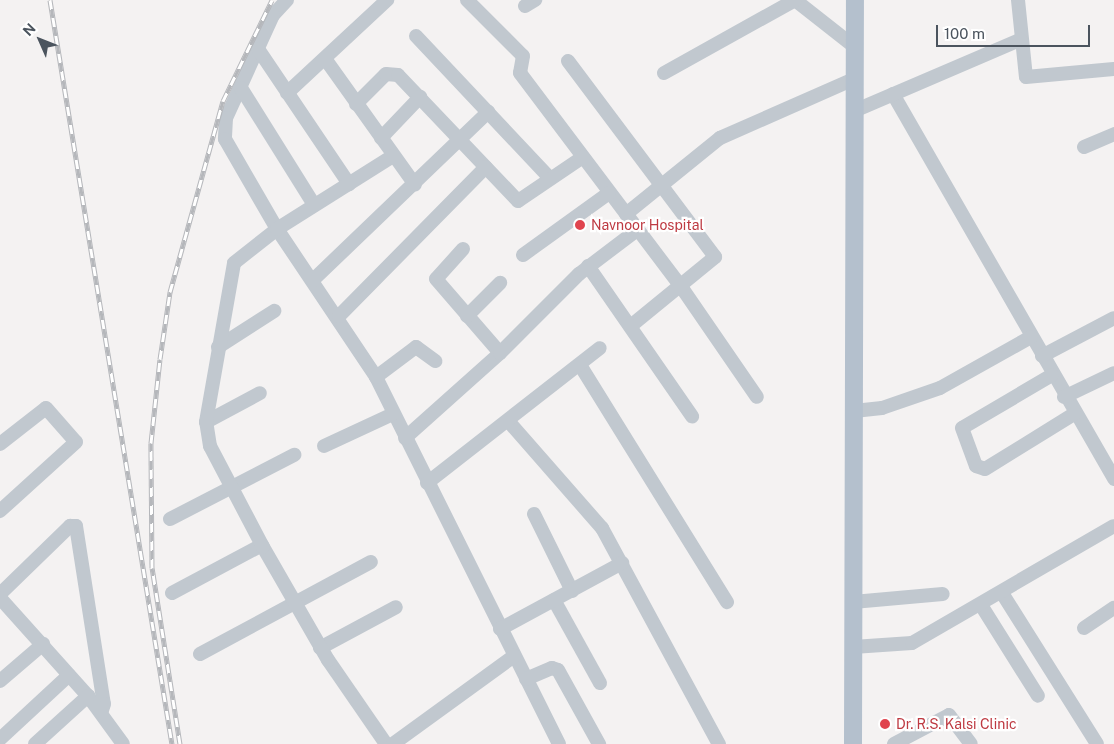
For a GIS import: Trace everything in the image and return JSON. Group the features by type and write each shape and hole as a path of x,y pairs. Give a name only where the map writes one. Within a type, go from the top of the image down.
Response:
{"main road":[{"path":"853,744 855,0"}],"street":[{"path":"287,0 273,15 226,118 225,139 276,229 339,316 376,377 427,483 559,744"},
{"path":"287,93 326,60 387,0"},
{"path":"664,74 795,0 855,47"},
{"path":"1018,0 1022,70 1030,78 1114,69"},
{"path":"470,1 523,56 520,73 682,288 757,397"},
{"path":"416,36 549,177"},
{"path":"854,111 1020,40"},
{"path":"258,49 349,184"},
{"path":"326,60 415,185"},
{"path":"568,61 715,257 682,288 632,325"},
{"path":"356,104 390,73 420,97 518,201 549,177 583,157"},
{"path":"626,214 660,185 732,131 854,79"},
{"path":"241,88 314,205"},
{"path":"893,94 1064,398 1114,479"},
{"path":"381,138 420,97"},
{"path":"313,280 415,185 488,112"},
{"path":"1084,147 1114,134"},
{"path":"386,744 320,648 262,545 210,446 206,422 234,263 276,229 393,156"},
{"path":"339,316 486,167"},
{"path":"523,256 609,193"},
{"path":"405,438 500,353 588,266 637,230"},
{"path":"463,249 436,278 500,353"},
{"path":"588,266 632,325 692,416"},
{"path":"467,316 500,283"},
{"path":"218,347 274,311"},
{"path":"1042,356 1114,318"},
{"path":"854,411 882,408 940,388 1031,337"},
{"path":"376,377 416,347 435,361"},
{"path":"427,483 510,423 600,348"},
{"path":"580,365 727,602"},
{"path":"1064,398 1114,373"},
{"path":"1052,375 962,428 976,466 985,469 1074,414"},
{"path":"206,422 260,393"},
{"path":"0,444 46,408 76,442 0,511"},
{"path":"324,446 394,414"},
{"path":"510,423 602,528 719,744"},
{"path":"170,519 294,455"},
{"path":"534,514 572,591"},
{"path":"101,713 104,704 76,526 70,526 0,596 88,696 123,744"},
{"path":"853,647 912,643 1002,593 1114,526"},
{"path":"172,593 262,545"},
{"path":"200,654 371,562"},
{"path":"500,629 622,563"},
{"path":"1002,593 1097,744"},
{"path":"854,602 943,594"},
{"path":"554,600 600,683"},
{"path":"981,605 1038,696"},
{"path":"320,648 396,607"},
{"path":"1084,628 1114,608"},
{"path":"0,681 43,644"},
{"path":"393,744 514,656"},
{"path":"526,679 552,668 558,670 599,744"},
{"path":"0,739 69,675"},
{"path":"35,744 88,696"},
{"path":"894,744 949,715 971,744"}],"railway":[{"path":"50,0 172,744"},
{"path":"180,744 152,568 151,443 160,359 170,292 223,101 272,0"}],"place":[{"name":"Navnoor Hospital","path":"580,225"},
{"name":"Dr. R.S. Kalsi Clinic","path":"885,724"}]}
